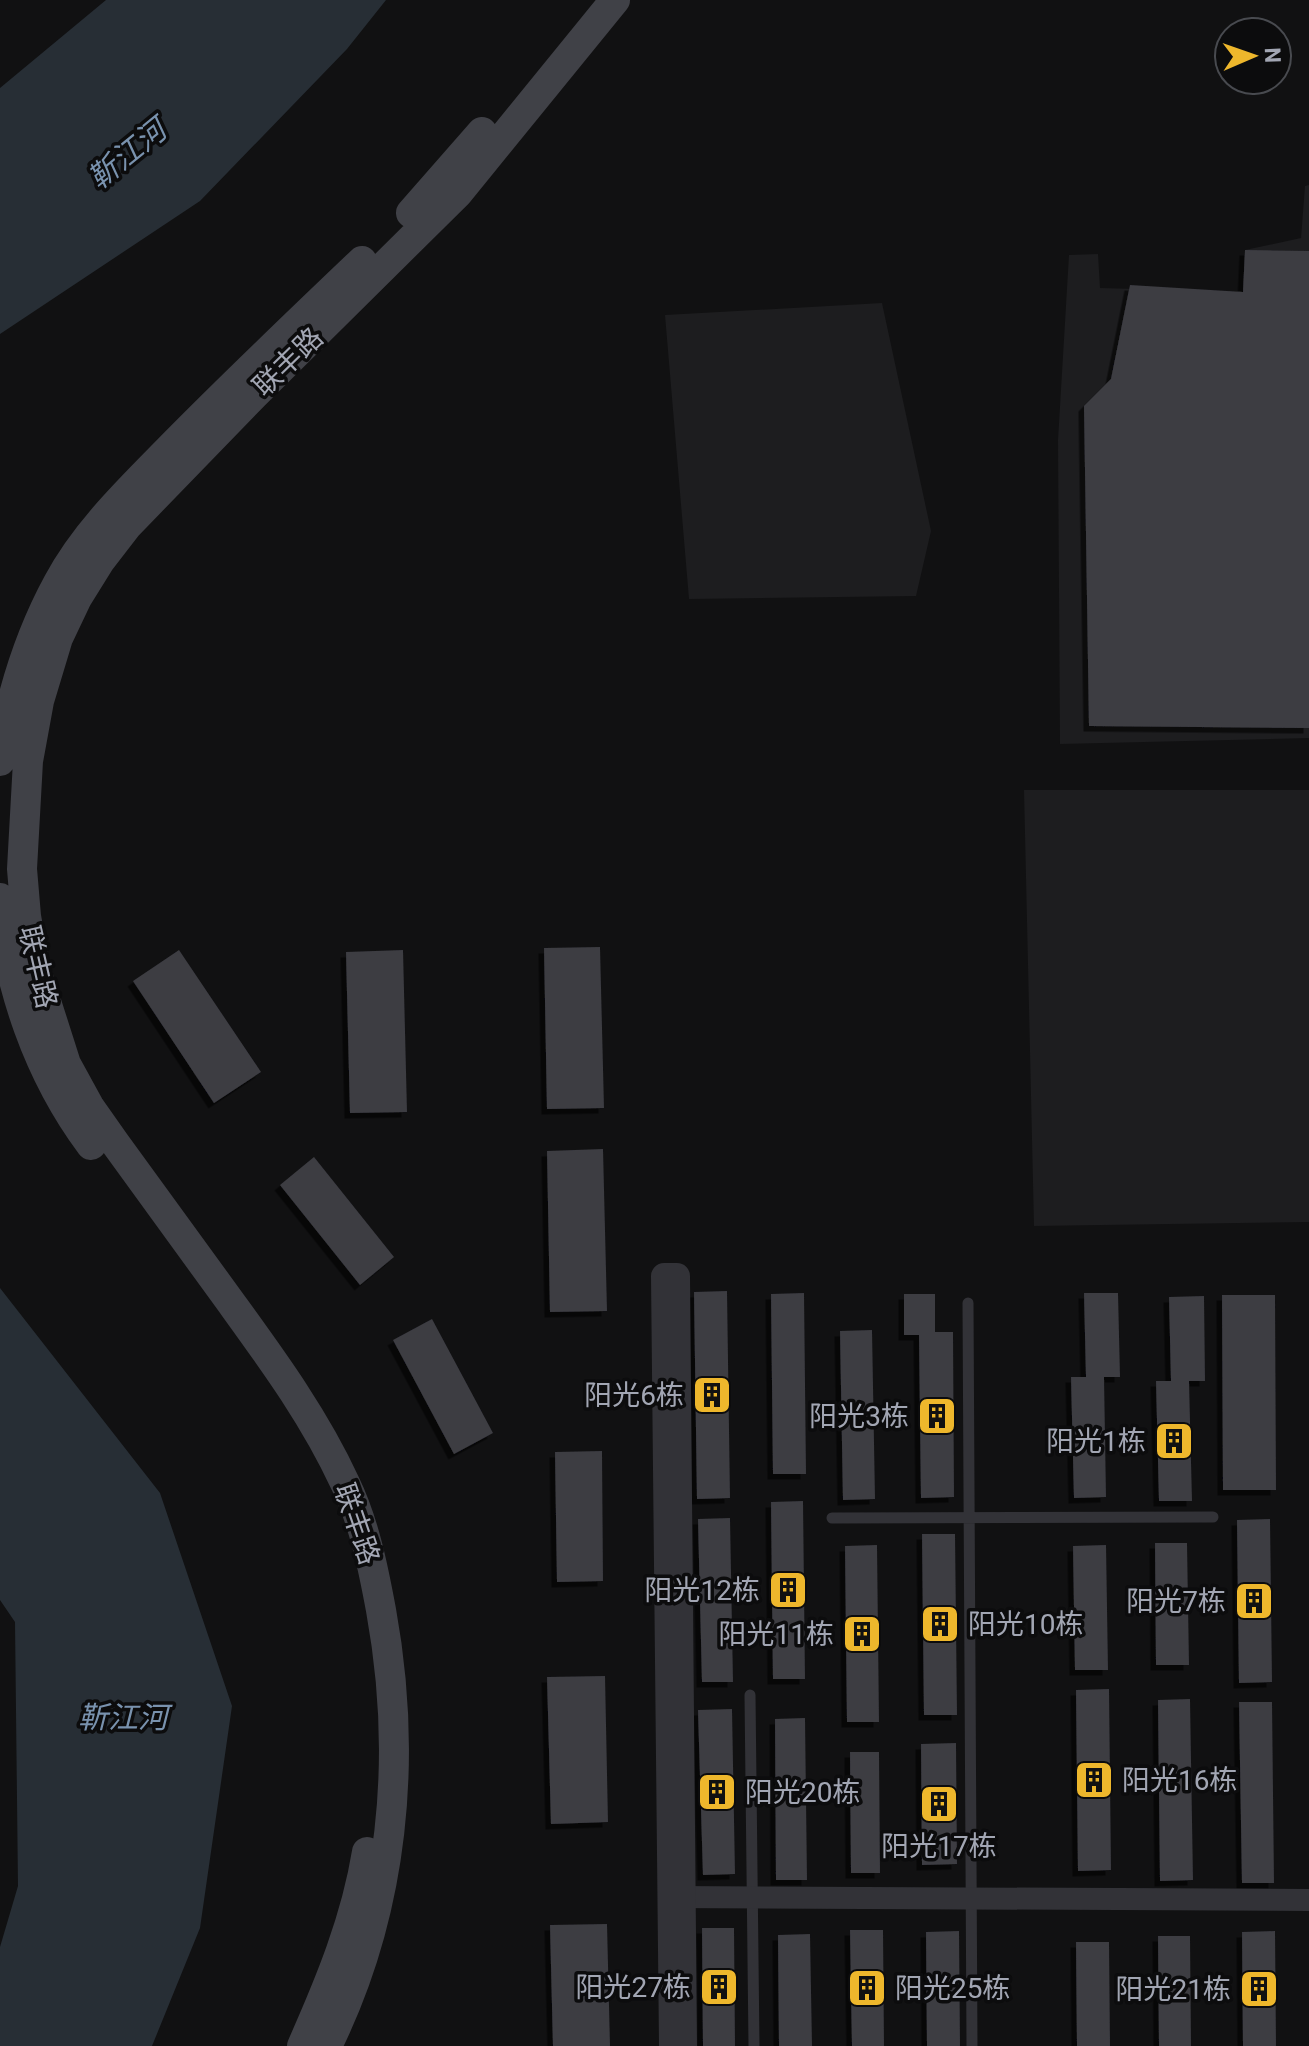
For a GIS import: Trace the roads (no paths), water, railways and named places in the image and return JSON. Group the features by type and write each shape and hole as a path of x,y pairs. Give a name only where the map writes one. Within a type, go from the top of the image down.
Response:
{"main road":[{"name":"联丰路","path":"0,761 10,702 31,639 59,581 82,547 137,482 434,189 557,43 589,0"},
{"name":"联丰路","path":"327,2046 359,1965 378,1904 393,1802 395,1716 374,1571 347,1485 296,1392 89,1106 66,1064 35,967 26,916 22,853 28,761 39,701 58,638 77,598 100,561 159,492 458,193 615,0"},
{"name":"联丰路","path":"0,898 19,999 37,1051 61,1099 86,1139 274,1391 325,1488 354,1571 365,1618 376,1712 372,1822 364,1873 348,1934 302,2046"}],"street":[{"path":"672,2046 676,1897 677,1276 664,1276 676,1897 684,2046"},
{"path":"676,1897 1309,1900"}],"lane":[{"path":"968,1303 972,2046"},
{"path":"832,1518 1213,1517"},
{"path":"750,1695 754,2046"}],"water":[{"name":"靳江河","path":"106,0 386,0 347,49 200,201 0,334 0,88"},
{"name":"靳江河","path":"0,1288 160,1493 232,1706 200,1928 152,2046 0,2046 0,1947 18,1886 15,1622 0,1600"}],"place":[{"name":"阳光6栋","path":"712,1395"},
{"name":"阳光3栋","path":"937,1416"},
{"name":"阳光1栋","path":"1174,1441"},
{"name":"阳光12栋","path":"788,1590"},
{"name":"阳光7栋","path":"1254,1601"},
{"name":"阳光10栋","path":"940,1624"},
{"name":"阳光11栋","path":"862,1634"},
{"name":"阳光16栋","path":"1094,1780"},
{"name":"阳光20栋","path":"717,1792"},
{"name":"阳光17栋","path":"939,1804"},
{"name":"阳光27栋","path":"719,1987"},
{"name":"阳光25栋","path":"867,1988"},
{"name":"阳光21栋","path":"1259,1989"}]}
